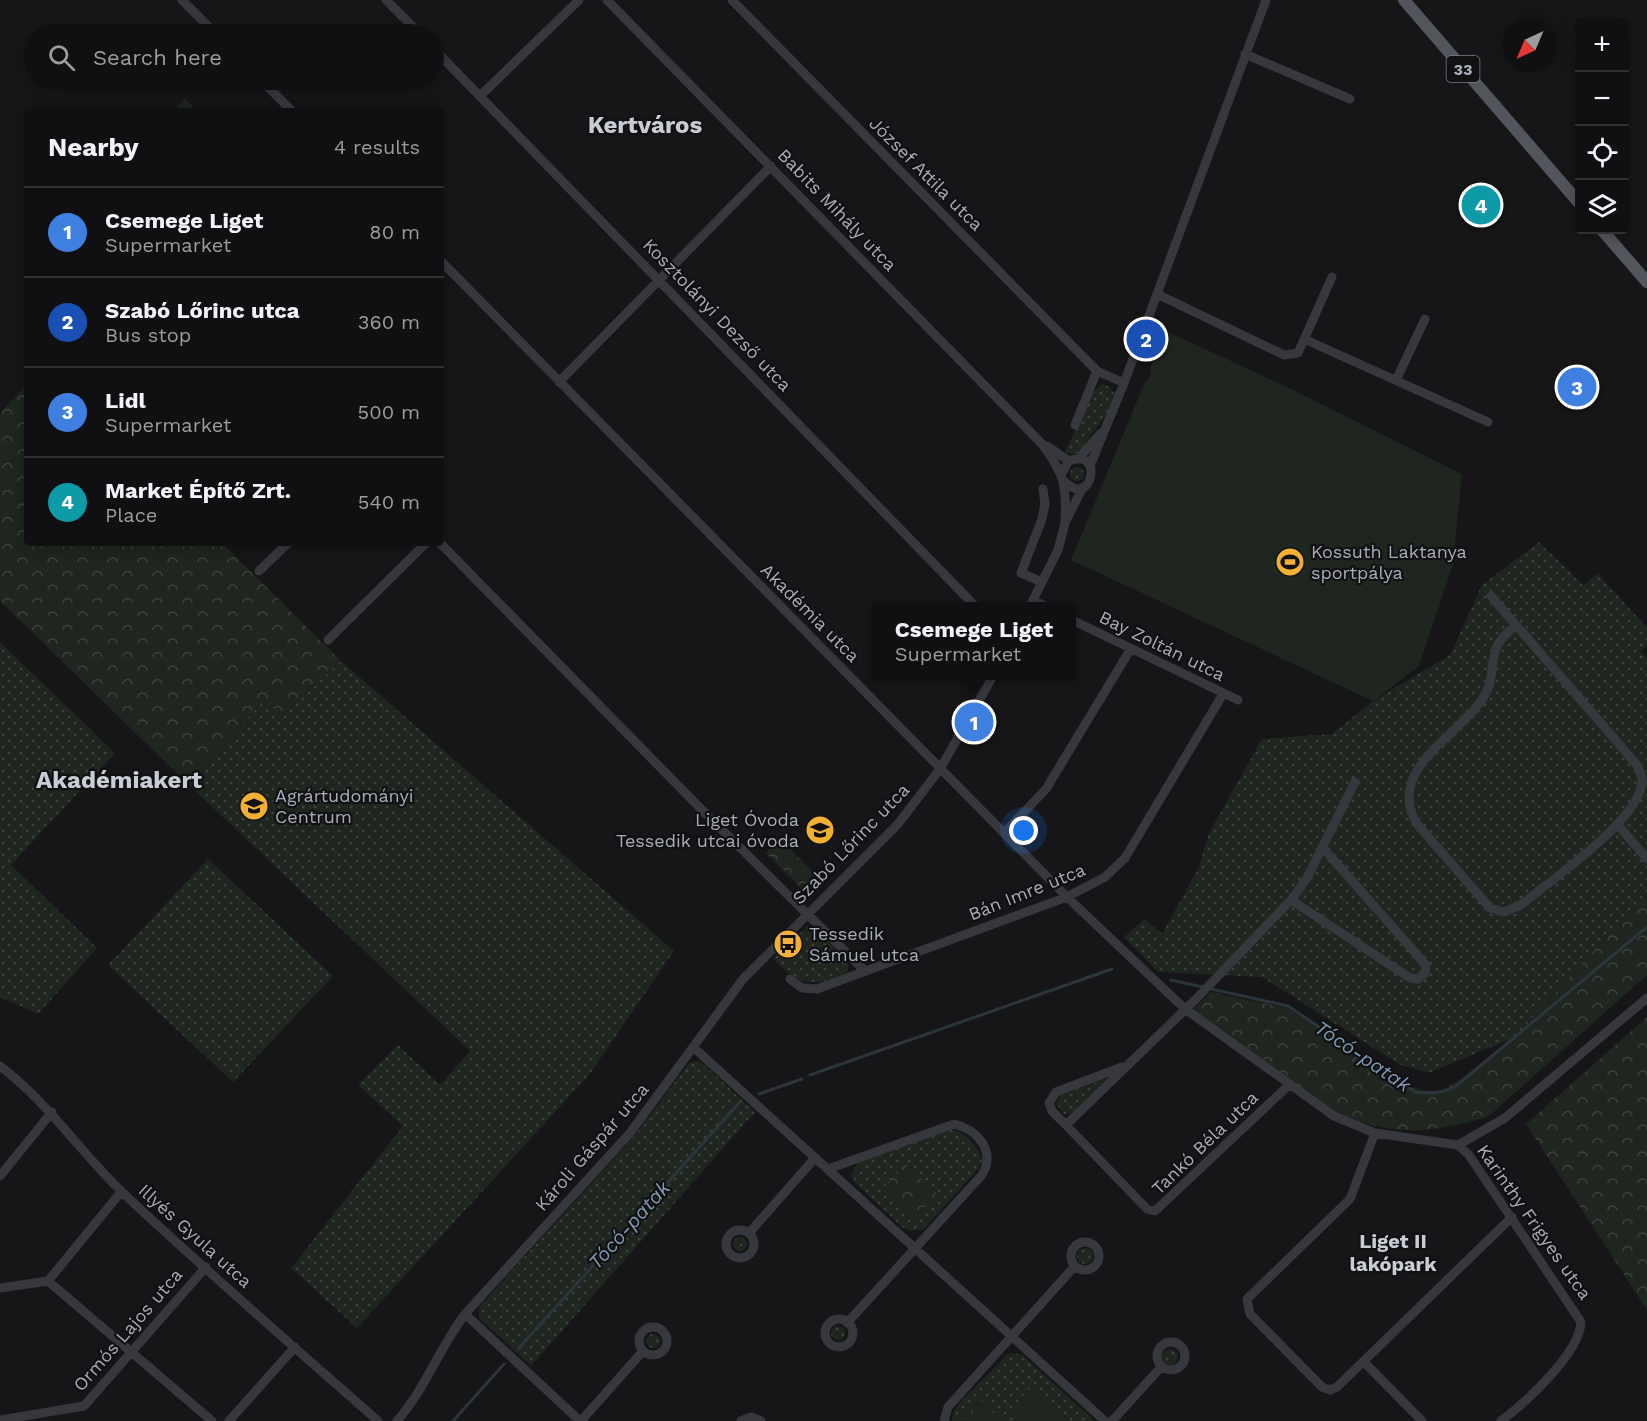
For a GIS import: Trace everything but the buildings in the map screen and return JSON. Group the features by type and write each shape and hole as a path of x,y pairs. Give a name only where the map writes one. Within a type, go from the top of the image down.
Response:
{"main road":[{"name":"33","path":"1404,0 1575,198"},
{"path":"1605,234 1647,282"}],"street":[{"path":"182,0 206,24"},
{"path":"386,0 410,24"},
{"path":"480,96 579,0"},
{"name":"Babits Mihály utca","path":"607,0 1042,444 1063,478"},
{"name":"József Attila utca","path":"732,0 1097,371"},
{"path":"1032,602 1058,550 1065,523 1083,487 1090,481 1090,466 1124,383 1266,0"},
{"path":"1245,54 1350,99"},
{"name":"Kosztolányi Dezső utca","path":"444,59 971,602"},
{"path":"271,90 289,108"},
{"path":"559,382 771,166"},
{"name":"Akadémia utca","path":"444,264 940,769 1005,831 1066,897 1185,1010"},
{"path":"1157,294 1284,355 1298,353 1332,278"},
{"path":"1396,380 1425,319"},
{"path":"1304,339 1488,423"},
{"path":"1075,425 1097,371 1124,383"},
{"path":"1065,523 1063,478 1073,460 1105,429"},
{"name":"Babits Mihály utca","path":"1042,444 1073,460"},
{"path":"1073,460 1090,466"},
{"path":"1063,478 1073,488 1083,487"},
{"path":"1042,582 1021,573 1042,519 1045,504 1043,489"},
{"path":"259,571 285,546"},
{"path":"328,640 423,546"},
{"path":"443,546 865,971"},
{"path":"1491,596 1637,765 1642,777 1640,792 1618,825 1521,905 1504,912 1490,908 1411,814 1409,793 1420,769 1440,741 1478,706 1492,677 1498,643 1516,625"},
{"name":"Bay Zoltán utca","path":"1076,623 1238,700"},
{"path":"1005,831 1046,789 1130,650"},
{"name":"Szabó Lőrinc utca","path":"733,991 898,824 940,769 990,680"},
{"name":"Bán Imre utca","path":"790,979 802,987 817,989 1066,897 1105,877 1125,858 1223,694"},
{"name":"Tankó Béla utca","path":"1066,1125 1185,1010 1291,900 1323,848 1355,782"},
{"path":"1618,825 1647,859"},
{"path":"1291,900 1410,978 1418,979 1425,973 1426,965 1323,848"},
{"name":"Károli Gáspár utca","path":"397,1421 416,1400 447,1338 465,1314 630,1132 733,991"},
{"path":"1458,1145 1505,1118 1647,998"},
{"name":"Karinthy Frigyes utca","path":"1185,1010 1334,1116 1375,1133 1458,1145 1469,1155 1578,1314 1581,1331 1551,1373 1501,1421"},
{"path":"693,1047 1105,1421"},
{"name":"Tankó Béla utca","path":"1127,1065 1056,1092 1049,1103 1052,1111 1147,1209 1155,1211 1289,1085"},
{"name":"Illyés Gyula utca","path":"0,1066 22,1082 52,1112 122,1192 378,1421"},
{"path":"0,1176 52,1112"},
{"path":"828,1169 954,1124 975,1133 988,1152 988,1164 982,1175 847,1323"},
{"path":"1375,1133 1350,1199 1247,1299 1250,1314 1322,1387 1330,1390 1337,1387 1512,1216"},
{"path":"749,1233 815,1158"},
{"path":"0,1288 48,1281 122,1192"},
{"path":"944,1421 948,1407 1075,1266"},
{"name":"Ormós Lajos utca","path":"0,1420 84,1406 206,1267"},
{"path":"48,1281 212,1421"},
{"path":"465,1314 580,1421 643,1351"},
{"path":"229,1421 295,1347"},
{"path":"1364,1362 1422,1421"},
{"path":"1112,1421 1162,1366"},
{"path":"741,1421 751,1417 760,1421"}],"green space":[{"path":"185,99 194,108 177,108"},
{"path":"1166,331 1287,387 1462,474 1453,565 1419,666 1373,701 1071,560 1145,382 1150,378 1151,367"},
{"path":"1102,384 1110,387 1114,393 1107,413 1079,452 1075,454 1065,452 1093,392"},
{"path":"24,387 24,546 225,546 341,661 283,716 263,701 189,785 0,601 0,413"},
{"path":"1074,467 1080,467 1084,474 1080,481 1074,481 1070,477 1070,471"},
{"path":"1539,542 1583,585 1598,574 1647,628 1647,645 1641,651 1647,658 1647,892 1515,1037 1428,1073 1399,1064 1262,977 1158,972 1124,937 1145,919 1162,934 1199,867 1209,833 1262,739 1332,734 1373,701 1450,655 1482,585"},
{"path":"0,642 115,753 11,865 97,948 38,1014 0,997"},
{"path":"341,661 674,951 589,1075 357,1328 291,1268 403,1126 358,1085 398,1045 440,1085 470,1051 189,785 263,701 283,716"},
{"path":"780,839 824,883 810,897 766,853"},
{"path":"208,859 333,976 233,1082 108,965"},
{"path":"1647,892 1647,975 1489,1116 1461,1124 1432,1129 1402,1130 1373,1125 1349,1117 1325,1106 1278,1077 1192,1011 1211,992 1287,1008 1410,1087 1426,1091 1442,1090 1461,1079 1515,1037"},
{"path":"808,926 815,928 848,962 848,971 826,981 808,982 790,975 773,959"},
{"path":"1647,1017 1647,1310 1526,1124"},
{"path":"695,1061 702,1063 755,1112 531,1366 479,1318 479,1307 637,1133 689,1063"},
{"path":"1106,1079 1072,1113 1064,1114 1056,1103 1061,1095"},
{"path":"951,1130 966,1136 982,1160 979,1168 923,1230 910,1231 902,1227 854,1182 851,1175 858,1163"},
{"path":"905,1164 937,1194 913,1220 881,1190"},
{"path":"740,1237 745,1239 747,1244 745,1249 740,1251 735,1249 733,1244 735,1239"},
{"path":"1085,1248 1091,1250 1093,1256 1091,1262 1085,1264 1079,1262 1077,1256 1079,1250"},
{"path":"838,1326 843,1328 845,1333 843,1338 838,1340 833,1338 831,1333 833,1328"},
{"path":"653,1334 658,1336 660,1341 658,1346 653,1348 648,1346 646,1341 648,1336"},
{"path":"1170,1349 1176,1351 1178,1357 1176,1363 1170,1365 1164,1363 1162,1357 1164,1351"},
{"path":"1009,1353 1021,1354 1095,1421 1071,1421 1033,1386 1011,1409 1024,1421 1004,1421 980,1400 961,1421 952,1421 958,1404"},
{"path":"1033,1385 1071,1421 1024,1421 1011,1409"},
{"path":"980,1400 1004,1421 961,1421"}],"waterway":[{"name":"Tócó-patak","path":"1171,980 1288,1006 1415,1092 1436,1093 1456,1086 1647,927"},
{"name":"Tócó-patak","path":"810,1075 1112,969"},
{"name":"Tócó-patak","path":"759,1094 802,1079"},
{"name":"Tócó-patak","path":"519,1348 739,1103"},
{"name":"Tócó-patak","path":"453,1421 504,1364"}],"place":[{"name":"Market Építő Zrt.","path":"1481,205"},
{"name":"Szabó Lőrinc utca","path":"1146,339"},
{"name":"Lidl","path":"1577,387"},
{"name":"Kossuth Laktanya sportpálya","path":"1290,562"},
{"name":"Csemege Liget","path":"974,722"},
{"name":"Agrártudományi Centrum","path":"254,806"},
{"name":"Liget Óvoda Tessedik utcai óvoda","path":"820,830"},
{"name":"Tessedik Sámuel utca","path":"788,944"}],"district":[{"name":"Kertváros","path":"645,125"},
{"name":"Akadémiakert","path":"119,780"},
{"name":"Liget II lakópark","path":"1393,1252"}]}
